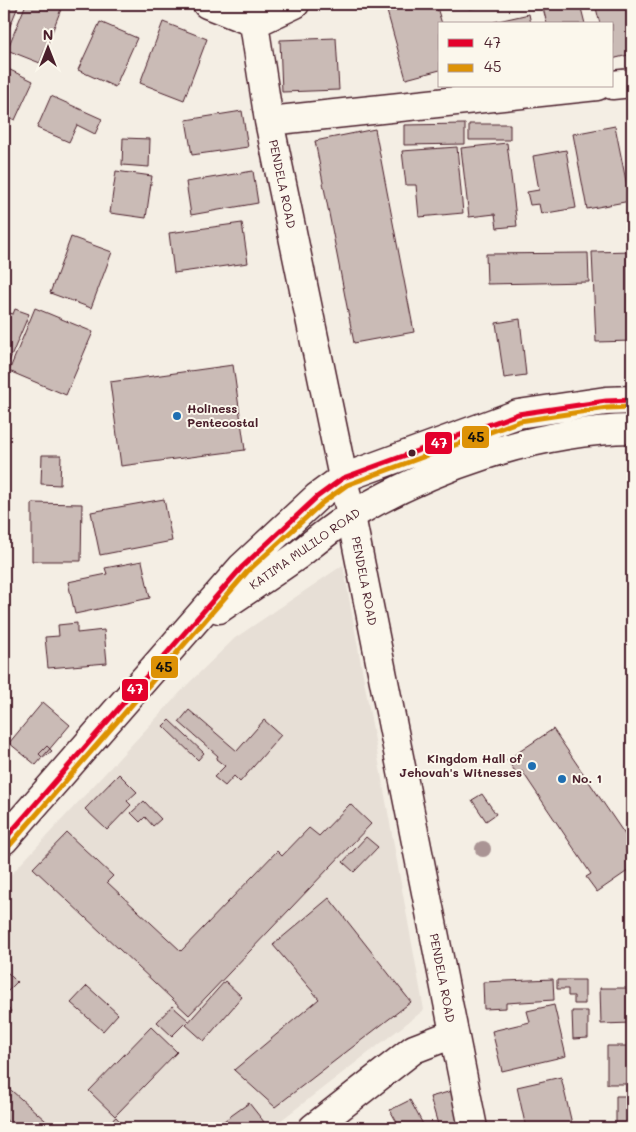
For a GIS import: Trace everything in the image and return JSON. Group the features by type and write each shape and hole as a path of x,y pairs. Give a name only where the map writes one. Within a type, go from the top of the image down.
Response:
{"street":[{"path":"207,4 253,14 295,4"},
{"name":"PENDELA ROAD","path":"253,14 269,121 351,516 472,1128"},
{"path":"614,85 632,82"},
{"path":"269,121 578,88"},
{"name":"KATIMA MULILO ROAD","path":"4,840 242,567 317,497 343,478 518,414 606,401 632,400"},
{"name":"KATIMA MULILO ROAD","path":"186,631 295,557 351,516 413,484 524,443 608,429 632,429"},
{"path":"313,1128 414,1049 453,1034"}],"shaded area":[{"path":"343,565 424,1010 271,1128 4,1128 4,882 189,683 235,638"}],"building":[{"path":"4,4 19,4 5,38 4,37"},
{"path":"26,4 63,4 40,63 7,50"},
{"path":"385,4 436,4 441,22 438,22 438,71 406,79"},
{"path":"468,4 491,4 469,9"},
{"path":"560,4 580,4 584,22 546,22 543,8"},
{"path":"595,4 631,4 632,54 614,58 614,22 600,22"},
{"path":"529,14 531,22 494,22"},
{"path":"100,22 137,38 115,87 78,70"},
{"path":"163,22 207,39 184,100 140,83"},
{"path":"336,38 339,90 282,92 280,40"},
{"path":"4,67 33,81 15,120 4,115"},
{"path":"51,96 102,119 95,134 77,125 69,142 37,128"},
{"path":"242,111 248,147 192,155 186,120"},
{"path":"465,124 465,144 404,145 404,125"},
{"path":"469,124 510,124 510,140 469,140"},
{"path":"615,126 630,201 587,209 573,134"},
{"path":"375,129 414,332 354,343 315,141"},
{"path":"123,138 150,139 149,167 122,165"},
{"path":"507,143 517,226 497,228 495,214 469,217 461,148"},
{"path":"457,147 463,213 419,217 416,185 406,185 402,151"},
{"path":"566,150 576,208 541,214 539,204 530,205 527,192 539,190 533,156"},
{"path":"116,171 152,176 146,218 110,213"},
{"path":"253,171 258,203 191,215 186,182"},
{"path":"242,223 248,263 174,273 169,233"},
{"path":"71,237 112,252 91,308 50,293"},
{"path":"632,251 632,341 596,342 592,252"},
{"path":"588,253 589,282 487,284 486,254"},
{"path":"35,308 93,332 66,395 9,371"},
{"path":"15,309 29,314 5,371 4,311 13,314"},
{"path":"520,319 526,375 504,378 496,323"},
{"name":"Holiness Pentecostal","path":"233,365 245,450 121,466 110,382"},
{"path":"42,455 61,455 60,485 41,484"},
{"path":"164,499 172,541 100,555 91,512"},
{"path":"32,503 82,504 81,561 32,561"},
{"path":"142,561 150,598 75,614 68,582 107,574 105,568"},
{"path":"77,623 77,633 104,630 107,663 48,668 45,637 59,636 58,625"},
{"path":"43,702 70,725 36,765 9,743"},
{"path":"189,710 237,751 264,720 281,735 240,782 234,776 225,786 214,777 225,766 216,759 218,756 179,722"},
{"path":"169,720 204,753 198,760 163,726"},
{"path":"553,729 632,845 632,868 597,892 586,877 591,874 522,771 517,774 507,760"},
{"path":"47,746 52,751 43,758 39,754"},
{"path":"119,774 137,792 127,801 131,805 107,830 85,809"},
{"path":"482,794 496,814 486,821 472,800"},
{"path":"144,801 161,819 153,826 145,817 140,822 131,813"},
{"path":"350,804 371,824 189,1015 33,868 67,833 113,876 107,882 181,951 277,851 282,856 309,828 319,836"},
{"path":"366,837 378,847 354,872 343,862"},
{"path":"329,898 411,1002 275,1107 234,1070 319,999 273,945"},
{"path":"4,969 17,982 4,995"},
{"path":"553,979 554,1000 506,1003 506,1008 484,1009 483,982"},
{"path":"557,980 585,980 585,1004 574,1004 574,996 568,996 568,989 557,989"},
{"path":"225,981 242,997 204,1041 186,1025"},
{"path":"87,986 118,1014 103,1031 71,1003"},
{"path":"600,988 632,988 632,1023 601,1024"},
{"path":"4,1005 11,1011 4,1019"},
{"path":"554,1005 566,1056 502,1071 492,1031 530,1022 527,1011"},
{"path":"172,1006 188,1020 172,1036 157,1022"},
{"path":"572,1011 588,1011 588,1038 573,1039"},
{"path":"151,1027 177,1052 115,1116 89,1091"},
{"path":"607,1046 632,1046 632,1084 607,1084"},
{"path":"561,1077 573,1128 526,1128 517,1087"},
{"path":"4,1084 54,1128 15,1128 4,1118"},
{"path":"452,1091 462,1128 439,1128 430,1097"},
{"path":"616,1096 632,1096 632,1128 616,1128"},
{"path":"410,1100 425,1128 400,1128 390,1110"},
{"path":"249,1103 264,1122 256,1128 214,1128"},
{"path":"116,1117 126,1128 103,1128"}],"transit line":[{"name":"47","path":"4,840 242,567 317,497 343,478 518,414 606,401 632,400"},
{"name":"45","path":"10,845 247,572 322,503 347,485 520,421 607,408 632,407"}],"place":[{"name":"Holiness Pentecostal","path":"177,416"},
{"name":"Kingdom Hall of Jehovah's Witnesses","path":"532,766"},
{"name":"No. 1","path":"562,779"}]}
